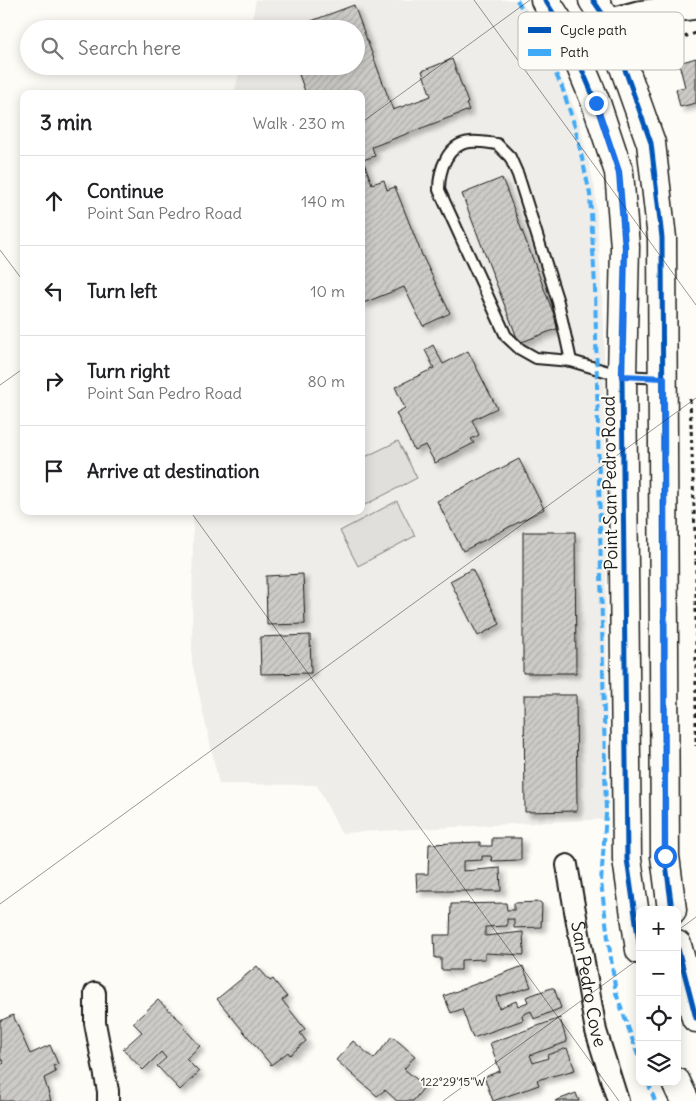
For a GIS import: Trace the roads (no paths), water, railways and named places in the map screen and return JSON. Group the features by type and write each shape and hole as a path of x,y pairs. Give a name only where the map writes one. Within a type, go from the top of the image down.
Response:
{"main road":[{"name":"Point San Pedro Road","path":"545,0 553,12"},
{"name":"Point San Pedro Road","path":"582,70 596,103 619,172 625,247 622,376 627,859 636,922"},
{"path":"623,70 651,143 662,238 665,856 671,906"},
{"path":"679,951 696,1018"},
{"path":"678,1086 685,1101"}],"street":[{"path":"652,12 696,6"},
{"name":"San Pedro Cove","path":"567,865 596,1031 618,1101"},
{"path":"95,993 95,1024 108,1091 108,1101"}],"lane":[{"path":"571,361 558,302 518,175 510,157 497,144 469,142 456,148 445,160 439,174 439,190 506,336 520,349 536,358 571,361 622,376 664,378"}]}
